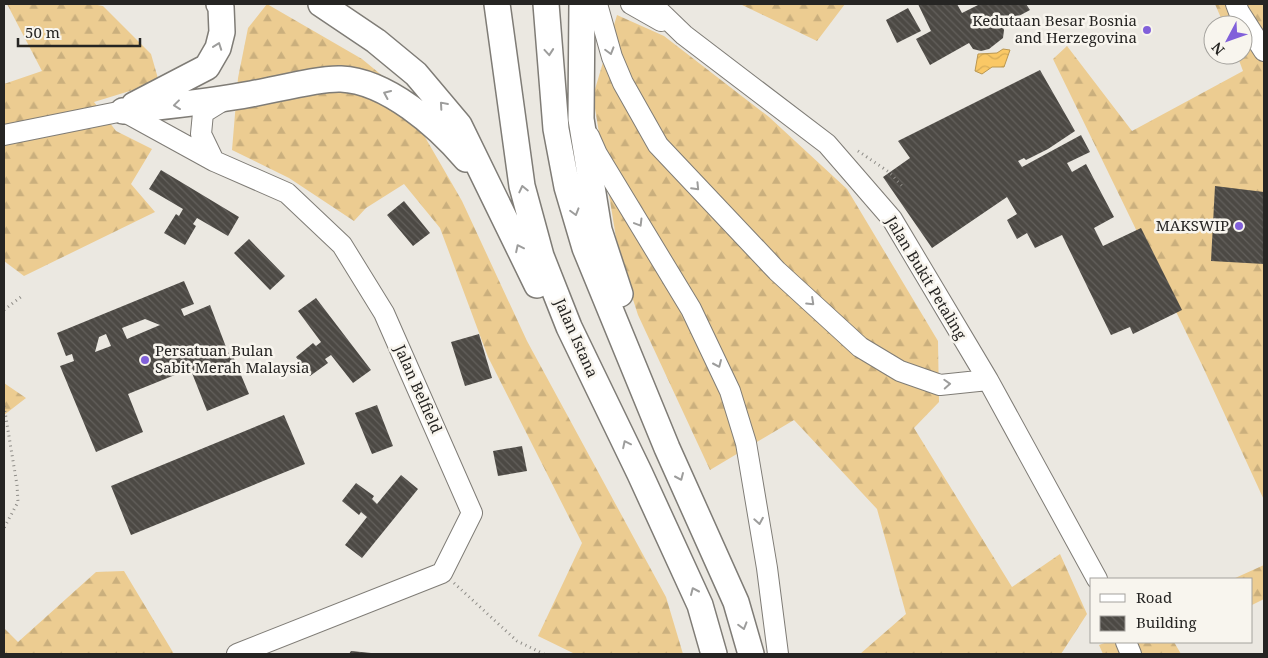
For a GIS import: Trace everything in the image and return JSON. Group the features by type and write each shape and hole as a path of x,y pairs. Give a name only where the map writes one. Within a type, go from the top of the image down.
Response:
{"main road":[{"path":"123,111 208,66 218,48 222,32 221,7 219,4"},
{"path":"321,4 376,41 416,74 460,125 551,314 611,413"},
{"name":"Jalan Istana","path":"497,4 522,186 536,239 569,327 700,604 714,654"},
{"path":"546,4 556,129 567,187 585,248 667,448 736,602 751,654"},
{"path":"582,4 581,119 599,230 667,448"},
{"path":"123,111 226,99 341,79 368,86 395,98 421,114 446,135 488,184"}],"street":[{"path":"597,4 612,57 623,83 658,145 777,271 860,348 900,371 940,385 988,380"},
{"name":"Jalan Bukit Petaling","path":"631,4 684,35"},
{"name":"Jalan Bukit Petaling","path":"652,4 684,35 833,150 892,219 988,380 1096,578"},
{"path":"1236,4 1239,12 1264,51"},
{"path":"214,161 201,134 203,113 226,99"},
{"path":"4,135 123,111"},
{"name":"Jalan Belfield","path":"123,111 214,161 287,193 342,245 384,313 472,513 442,572"},
{"path":"581,119 597,154 691,310 730,391 746,442 767,568 778,654"},
{"path":"237,654 442,572"}],"path":[{"path":"833,150 859,151 889,172 902,186"},
{"path":"4,310 22,296"},
{"path":"4,406 18,502 4,528"},
{"path":"442,572 517,641 544,654"}],"green space":[{"path":"7,4 92,4 103,6 151,54 159,82 94,102 116,131 152,149 131,184 155,212 24,276 4,261 4,84 42,71"},
{"path":"267,4 362,59 396,87 462,201 527,341 666,597 683,654 575,654 538,636 582,543 488,357 440,228 404,184 366,208 354,221 289,178 232,150 238,78 248,28"},
{"path":"740,4 845,4 817,41"},
{"path":"1215,4 1264,4 1264,500 1202,365 1053,59 1067,46 1132,131 1243,71 1241,65 1253,65 1253,15 1220,15"},
{"path":"617,15 664,36 769,117 847,189 938,341 939,402 914,428 1012,587 1060,554 1087,614 1061,654 860,654 906,614 877,509 794,420 710,470 638,315 619,256 593,96"},
{"path":"4,383 26,398 4,415"},
{"path":"1264,565 1264,599 1253,604 1253,578 1235,578"},
{"path":"124,571 174,654 4,654 4,628 18,642 96,572"},
{"path":"1104,643 1175,643 1181,654 1103,654 1099,645"}],"water":[{"path":"1003,49 1010,50 1004,67 992,67 982,74 975,71 978,54 997,53"}],"building":[{"path":"918,4 957,4 962,13 980,4 1026,4 1030,10 1002,25 1004,30 1003,38 989,49 981,51 973,49 969,43 930,65 916,39 931,31"},
{"path":"908,8 921,31 897,43 886,20"},
{"path":"1040,70 1075,131 1048,149 1026,160 1024,158 1018,161 1022,167 1081,135 1090,152 1067,163 1072,172 1086,164 1114,217 1094,228 1103,246 1141,228 1182,310 1133,334 1130,327 1111,335 1062,235 1035,248 1027,233 1017,239 1007,220 1017,214 1007,197 932,248 883,177 910,158 898,141"},
{"path":"161,170 239,217 228,236 197,218 193,224 196,226 185,245 164,233 176,214 179,216 183,209 149,189"},
{"name":"MAKSWIP","path":"1215,186 1264,192 1264,264 1211,261"},
{"path":"404,201 430,233 413,246 387,215"},
{"path":"249,239 285,276 270,290 234,253"},
{"path":"184,281 194,304 181,309 184,316 210,305 230,357 233,356 249,394 207,411 192,373 194,372 192,368 128,394 143,432 96,452 60,366 74,361 72,354 66,356 57,333","holes":["145,319 160,325 127,339 122,328","106,334 111,346 95,352 99,337"]},
{"path":"316,298 371,370 353,383 331,355 325,359 328,363 310,376 296,357 313,343 316,346 321,342 298,311"},
{"path":"479,334 492,378 465,386 451,342"},
{"path":"377,405 393,446 372,454 355,413"},
{"path":"284,415 305,464 131,535 111,486"},
{"path":"522,446 527,471 498,476 493,451"},
{"path":"401,475 418,489 362,558 345,545 367,517 361,512 359,515 342,501 356,483 374,496 372,499 377,504"},
{"path":"351,651 371,653 371,654 349,654"}],"place":[{"name":"Kedutaan Besar Bosnia and Herzegovina","path":"1147,30"},
{"name":"MAKSWIP","path":"1239,226"},
{"name":"Persatuan Bulan Sabit Merah Malaysia","path":"145,360"}]}
